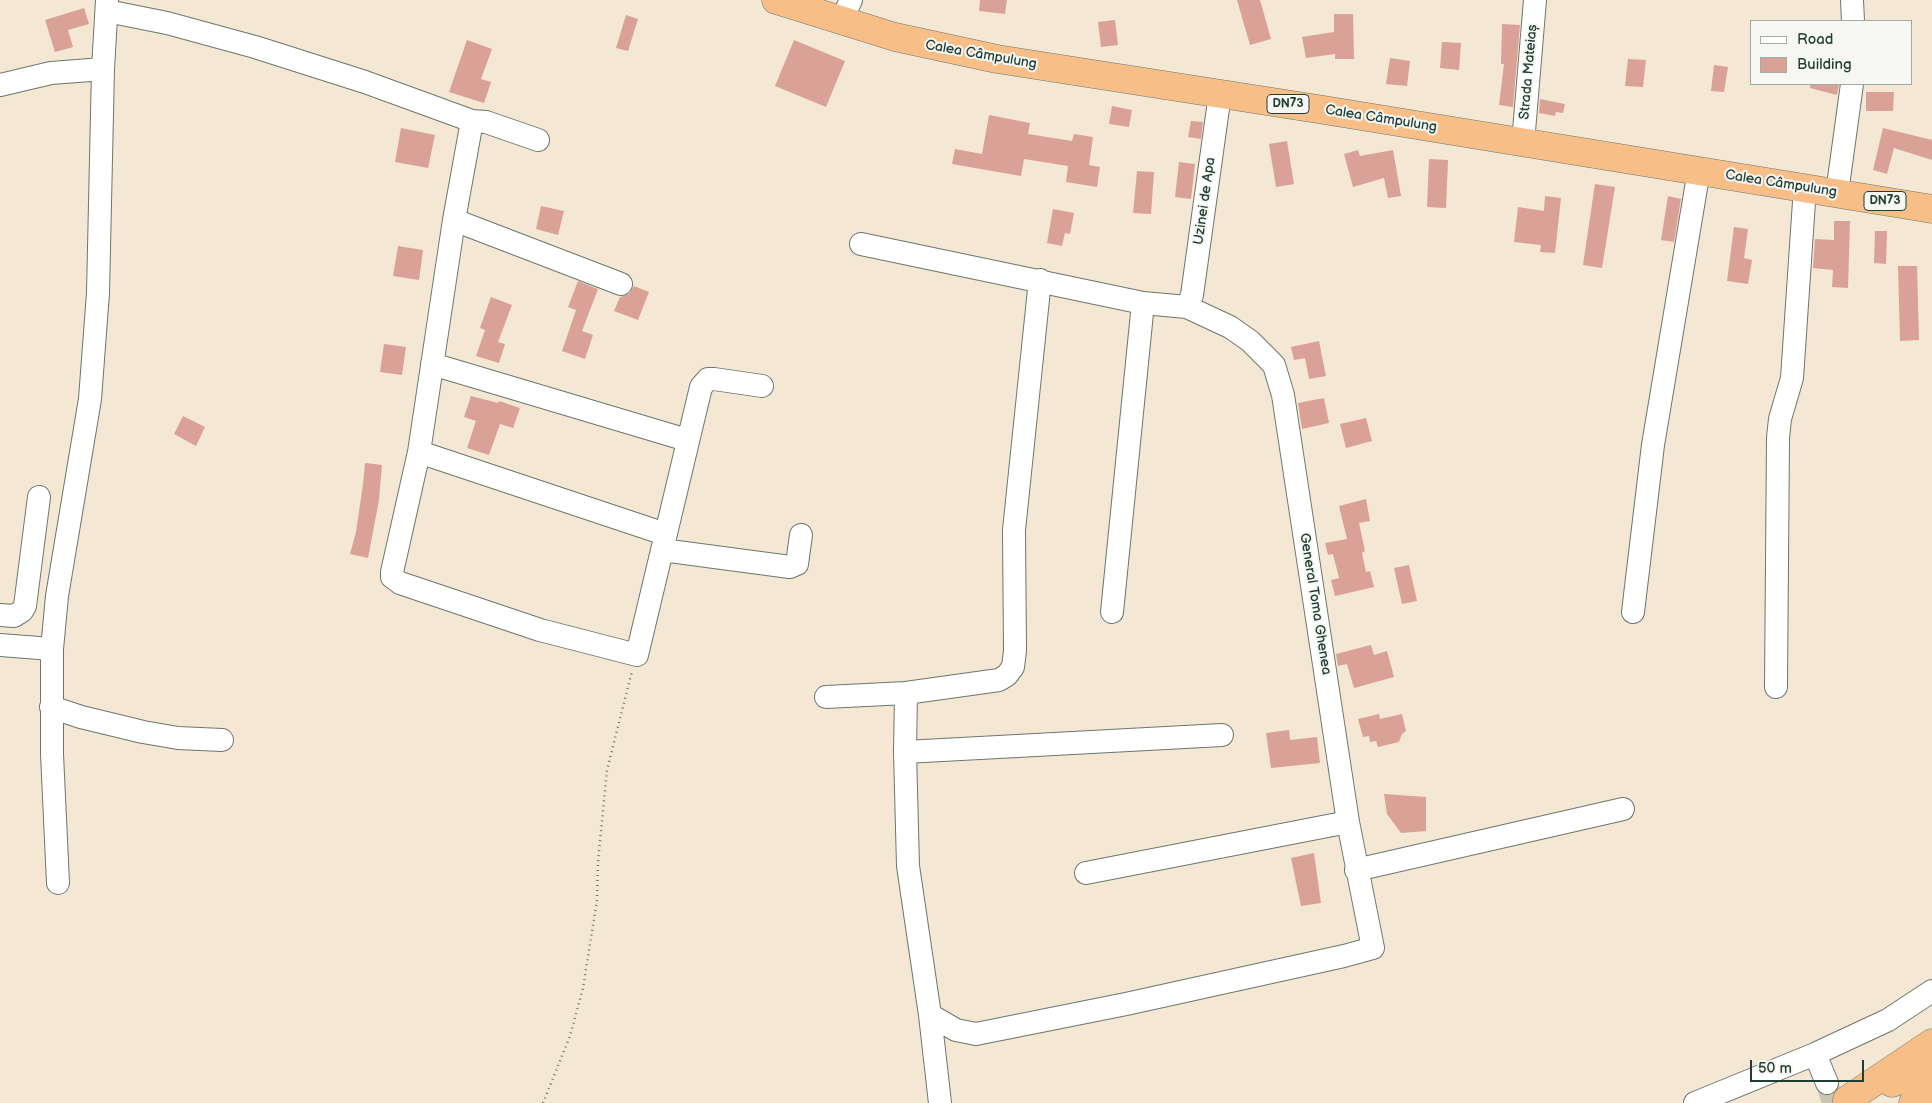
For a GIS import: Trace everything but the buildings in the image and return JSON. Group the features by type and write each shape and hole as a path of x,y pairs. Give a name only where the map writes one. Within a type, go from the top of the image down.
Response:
{"highway":[{"name":"Calea Câmpulung","path":"776,0 846,10 895,37 958,52 1805,187 1932,209"},
{"path":"1838,1095 1932,1043"},
{"path":"1838,1095 1932,1067"},
{"path":"1913,1103 1932,1096"}],"street":[{"name":"Strada Mateiaș","path":"1523,143 1535,0"},
{"path":"1852,0 1853,20"},
{"path":"58,883 51,707 52,650 57,596 90,399 98,293 103,69 107,6 255,47 365,82 472,121 486,122 538,140"},
{"path":"0,85 51,73 103,69"},
{"path":"1838,193 1852,85"},
{"name":"Uzinei de Apa","path":"1187,306 1192,295 1220,94"},
{"path":"472,121 454,220 419,452 392,577 400,583 540,630 637,655 698,394 704,382 714,378 762,386"},
{"path":"1633,612 1653,445 1699,170"},
{"path":"1776,687 1778,438 1780,419 1792,378 1805,187"},
{"path":"454,220 621,284"},
{"path":"861,244 1143,302 1187,306"},
{"path":"826,697 906,693 999,680 1013,668 1016,651 1014,530 1040,280"},
{"path":"1112,612 1143,302"},
{"name":"General Toma Ghenea","path":"930,1015 956,1030 976,1034 1126,1004 1374,948 1356,870 1348,822 1283,394 1274,365 1250,341 1230,327 1187,306"},
{"path":"432,364 687,440"},
{"path":"419,452 664,542 790,568 797,564 800,535"},
{"path":"0,614 14,616 22,611 25,606 39,497"},
{"path":"28,592 57,596"},
{"path":"0,645 52,650"},
{"path":"906,693 905,752 908,866 930,1015 940,1103"},
{"path":"51,707 81,718 142,732 178,738 222,740"},
{"path":"905,752 1222,735"},
{"path":"1356,870 1623,809"},
{"path":"1086,873 1348,822"},
{"path":"1696,1103 1815,1054 1888,1020 1932,991"},
{"path":"1815,1054 1838,1095"}],"path":[{"path":"543,1103 570,1036 583,988 597,900 598,862 607,770 637,655"}],"tunnel":[{"path":"1827,1083 1833,1103"}]}
